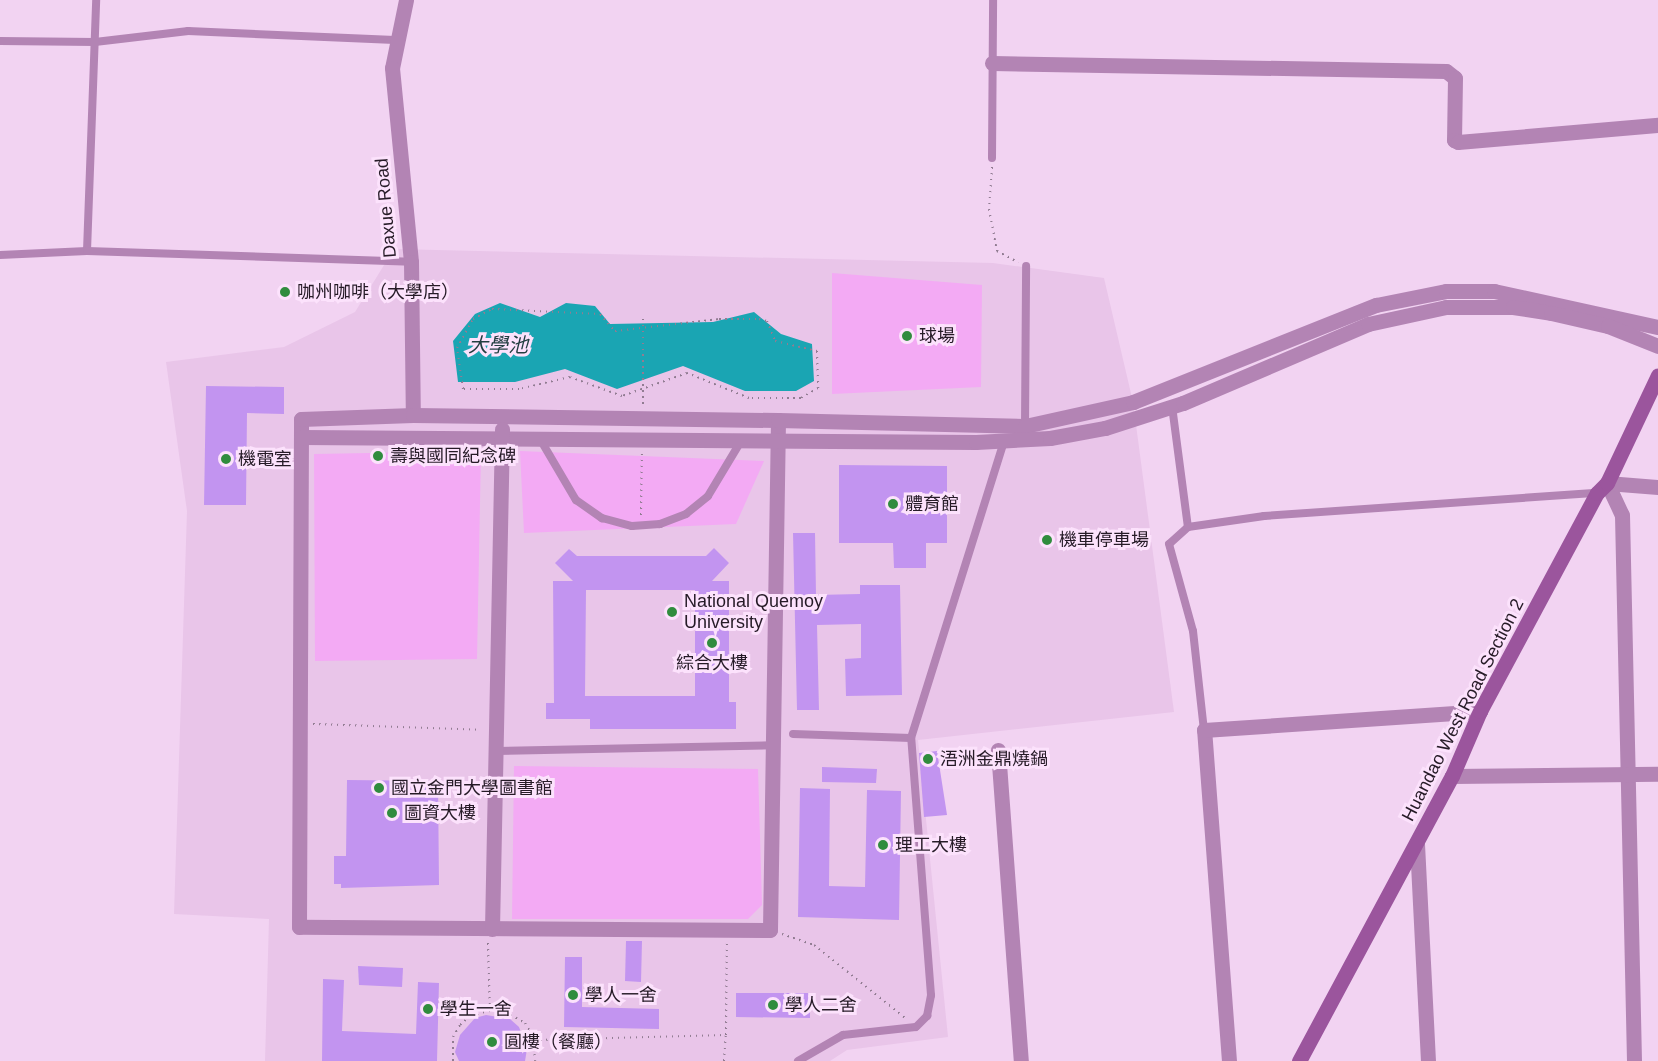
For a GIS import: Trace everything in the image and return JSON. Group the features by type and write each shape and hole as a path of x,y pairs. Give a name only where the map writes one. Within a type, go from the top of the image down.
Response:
{"main road":[{"name":"Huandao West Road Section 2","path":"1299,1061 1417,844 1452,776 1480,711 1602,488 1658,375"}],"street":[{"name":"Daxue Road","path":"406,0 395,40 392,68 411,262 413,415"},
{"path":"992,63 1446,71 1455,78 1454,140 1458,142 1658,125"},
{"path":"778,420 770,930 299,927 301,419 413,415 778,420 1024,426 1133,402 1376,305 1446,291 1494,291 1658,327"},
{"path":"301,437 1004,441 1105,428 1172,406 1368,324 1446,307 1513,307 1551,313 1608,326 1658,346"},
{"path":"492,928 502,417"},
{"path":"1602,488 1658,487"},
{"path":"1602,488 1622,515 1634,1061"},
{"path":"1229,1061 1204,730 1480,711"},
{"path":"998,750 1021,1061"},
{"path":"1452,776 1658,774"},
{"path":"1417,844 1428,1061"}],"lane":[{"path":"87,251 96,0"},
{"path":"992,158 993,0"},
{"path":"0,41 95,42 188,31 395,40"},
{"path":"0,255 87,251 411,262"},
{"path":"1024,426 1026,266"},
{"path":"1172,406 1188,527"},
{"path":"540,439 576,500 602,518 632,526 660,524 686,514 708,496 741,441"},
{"path":"798,1061 843,1035 916,1027 927,1016 931,995 911,738 1004,441"},
{"path":"1204,730 1193,631 1169,544 1188,527 1264,516 1602,488"},
{"path":"793,734 911,738"},
{"path":"496,751 773,745"}],"path":[{"path":"992,158 989,209 998,251 1026,266"},
{"path":"492,309 600,314 615,331 719,319 759,319 768,321 775,341 786,341 817,351 818,388 801,398 750,398 687,373 643,390 622,396 570,376 519,389 464,389 457,348 473,319 492,309"},
{"path":"642,419 643,316"},
{"path":"641,514 642,456"},
{"path":"300,723 496,730"},
{"path":"490,1009 486,947 492,928"},
{"path":"724,1061 727,930"},
{"path":"770,930 814,945 916,1027"},
{"path":"453,1061 453,1037 460,1024 471,1015 490,1009 514,1014 525,1023 534,1040 534,1061"},
{"path":"534,1040 726,1035"}],"shaded area":[{"name":"National Quemoy University","path":"394,249 993,263 1104,278 1133,402 1174,712 918,740 948,1037 847,1050 830,1061 265,1061 269,919 174,914 187,511 166,362 284,347 355,312"},
{"name":"球場","path":"832,273 982,285 981,387 832,394"},
{"path":"481,451 477,659 315,661 314,454"},
{"path":"520,451 764,461 736,524 524,533"},
{"path":"514,766 758,769 762,905 748,919 512,919"}],"water":[{"name":"大學池","path":"500,303 540,317 566,303 595,306 610,324 713,322 754,312 781,334 812,344 814,381 796,391 745,391 683,366 617,389 565,369 515,382 458,382 453,341 475,314"}],"building":[{"name":"機電室","path":"206,386 284,387 284,414 247,413 246,505 204,505"},
{"name":"體育館","path":"839,465 947,466 947,543 926,543 926,568 894,568 893,543 839,543"},
{"path":"793,533 815,533 816,595 860,594 860,585 900,585 902,695 846,696 845,659 861,658 861,624 817,625 819,710 797,710"},
{"name":"綜合大樓","path":"714,548 729,563 712,581 729,581 729,702 736,702 736,729 590,729 590,719 546,719 546,703 554,703 553,581 573,581 555,563 569,549 577,556 706,556","holes":["586,590 695,590 695,696 585,696"]},
{"path":"937,751 947,815 924,817 919,753"},
{"path":"822,767 877,769 876,783 822,782"},
{"path":"347,780 438,781 439,885 341,888 341,884 334,884 334,856 346,856"},
{"name":"理工大樓","path":"800,788 830,789 829,886 865,887 867,790 901,791 899,920 798,917"},
{"path":"626,941 642,941 641,982 625,981"},
{"name":"學人一舍","path":"565,957 582,957 582,1007 659,1009 659,1029 564,1027"},
{"path":"358,966 403,968 402,987 359,985"},
{"name":"學生一舍","path":"323,979 344,980 342,1031 416,1034 418,982 439,983 437,1061 322,1061"},
{"name":"學人二舍","path":"736,993 810,993 810,1018 736,1017"},
{"name":"圓樓（餐廳）","path":"486,1015 510,1019 519,1027 527,1049 525,1061 459,1061 455,1052 460,1035 475,1018"}],"place":[{"name":"咖州咖啡（大學店）","path":"285,292"},
{"name":"球場","path":"907,336"},
{"name":"壽與國同紀念碑","path":"378,456"},
{"name":"機電室","path":"226,459"},
{"name":"體育館","path":"893,504"},
{"name":"機車停車場","path":"1047,540"},
{"name":"National Quemoy University","path":"672,612"},
{"name":"綜合大樓","path":"712,643"},
{"name":"浯洲金鼎燒鍋","path":"928,759"},
{"name":"國立金門大學圖書館","path":"379,788"},
{"name":"圖資大樓","path":"392,813"},
{"name":"理工大樓","path":"883,845"},
{"name":"學人一舍","path":"573,995"},
{"name":"學人二舍","path":"773,1005"},
{"name":"學生一舍","path":"428,1009"},
{"name":"圓樓（餐廳）","path":"492,1042"}]}
